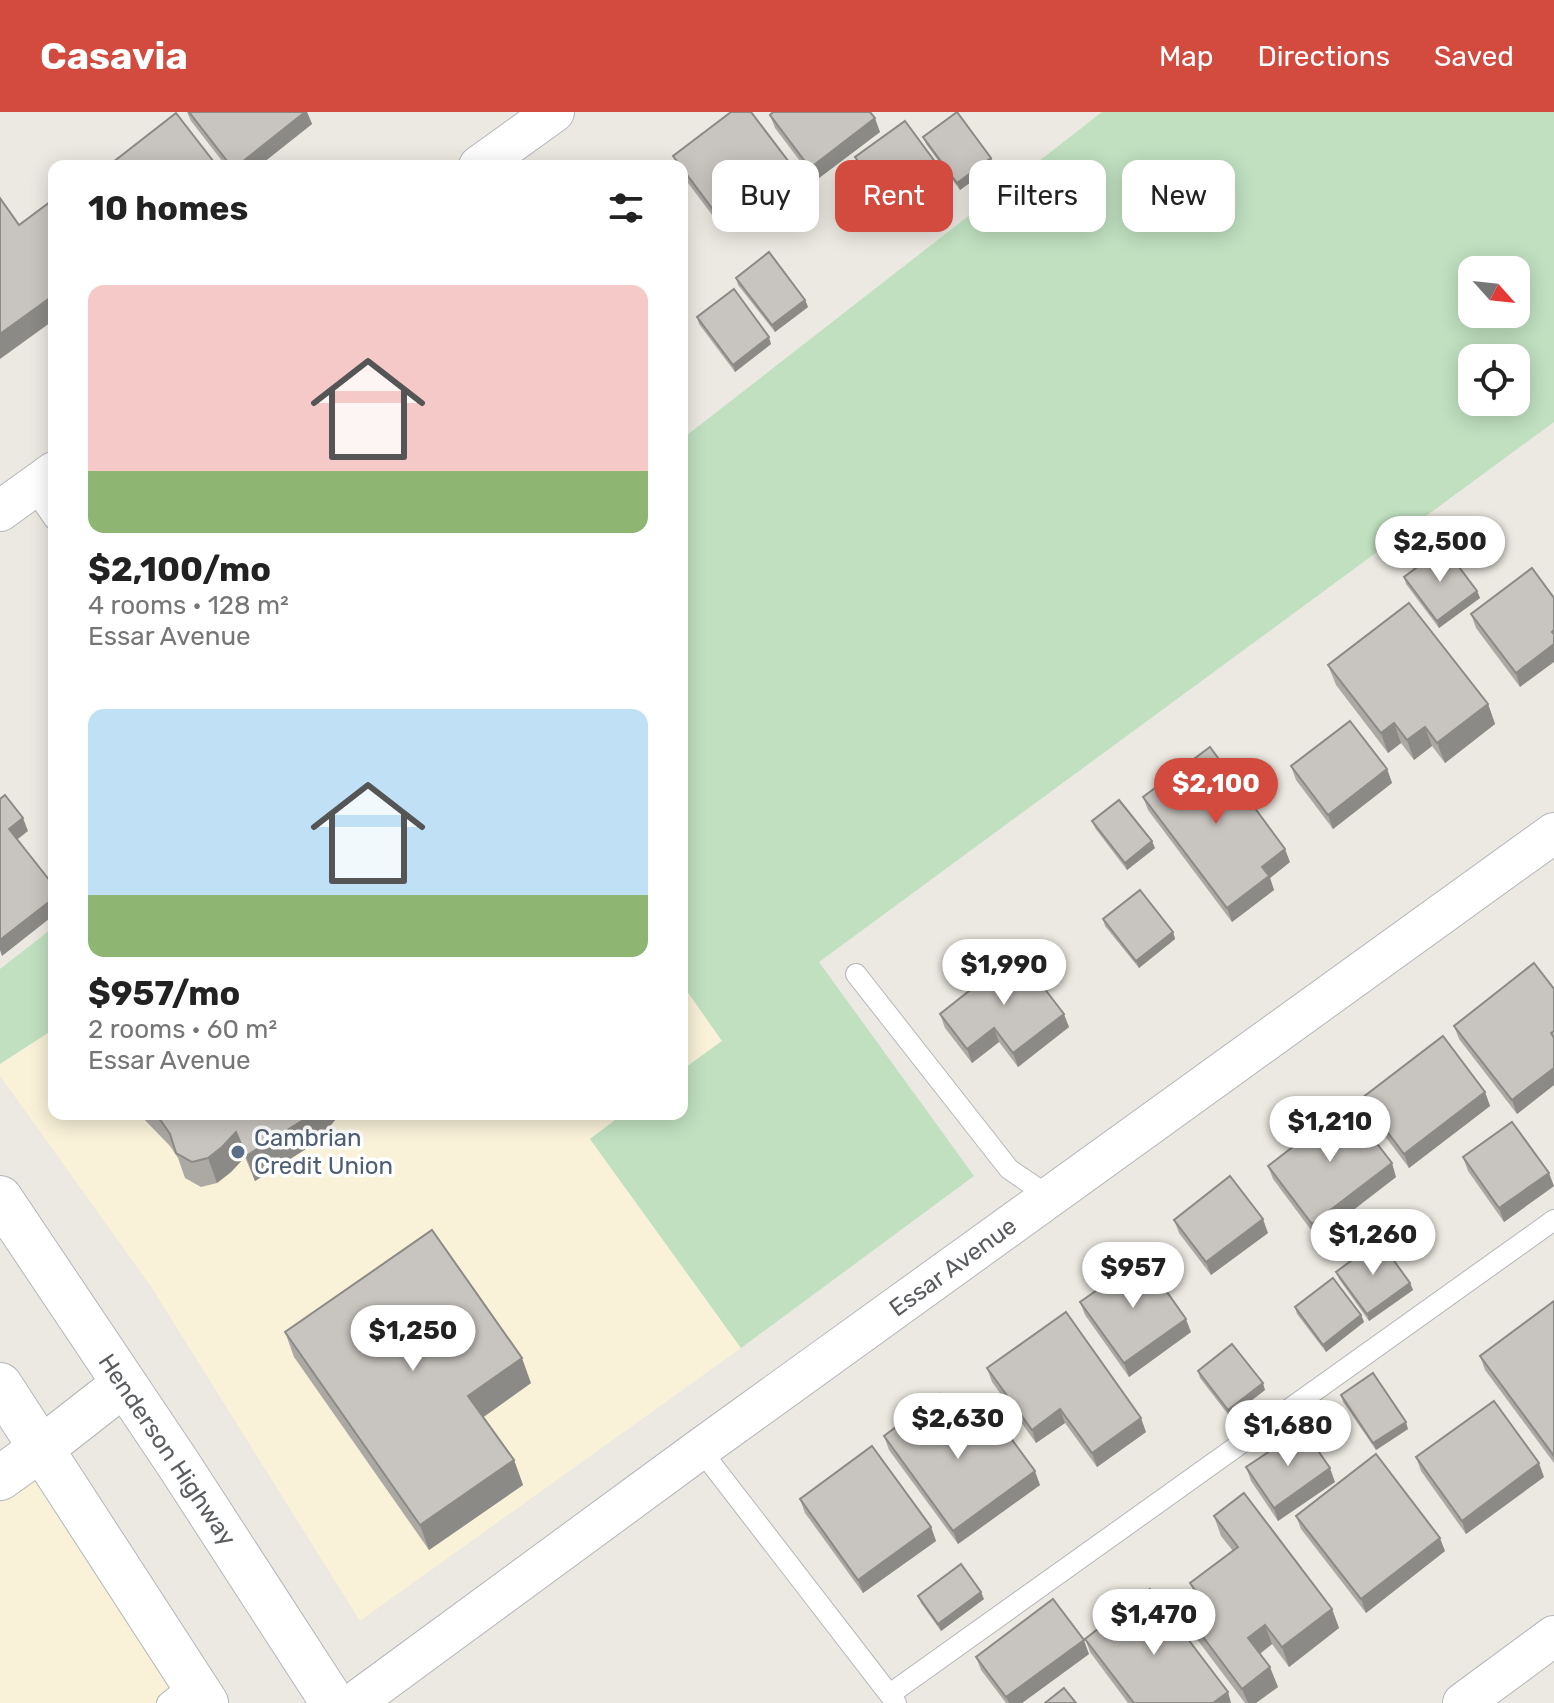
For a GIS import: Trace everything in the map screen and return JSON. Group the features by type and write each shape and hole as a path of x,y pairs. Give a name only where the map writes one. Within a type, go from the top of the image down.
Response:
{"main road":[{"name":"Henderson Highway","path":"0,1198 179,1465 333,1703"},
{"path":"0,1478 124,1384"},
{"path":"0,1385 42,1448 189,1696"}],"street":[{"path":"487,160 554,112"},
{"path":"0,511 47,493"},
{"name":"Essar Avenue","path":"354,1703 700,1449 1554,833"},
{"path":"1463,1703 1554,1636"}],"lane":[{"path":"856,974 1009,1169 1050,1197"},
{"path":"700,1449 893,1699 1554,1220"}],"shaded area":[{"path":"688,993 722,1041 688,1066"},
{"path":"48,1033 48,1120 615,1120 590,1139 741,1348 360,1621 150,1285 0,1076 0,1064"},
{"path":"40,1474 188,1703 0,1703 0,1502"}],"green space":[{"path":"1102,112 1554,112 1554,422 819,962 974,1176 741,1348 590,1139 615,1120 688,1120 688,1066 722,1041 688,993 688,434 948,232 953,232 953,228 969,216 969,232 1106,232 1106,160 1040,160"},
{"path":"48,932 48,1033 0,1064 0,969"}],"building":[{"path":"189,112 305,112 245,160 226,160"},
{"path":"731,112 751,112 787,160 712,160 712,208 688,176 688,160 676,160 673,156"},
{"path":"773,112 870,112 875,118 819,161 804,160 770,115"},
{"path":"957,112 991,158 969,160 969,174 957,183 953,178 953,160 940,160 923,137"},
{"path":"176,113 212,160 116,160"},
{"path":"905,121 934,160 857,160 855,157"},
{"path":"0,198 19,225 48,203 48,299 0,334"},
{"path":"769,252 805,300 772,325 736,278"},
{"path":"734,289 769,337 733,365 697,317"},
{"path":"1444,547 1477,591 1437,621 1404,577"},
{"path":"1532,568 1554,598 1554,644 1516,673 1471,614"},
{"path":"1409,603 1488,704 1437,743 1425,727 1407,740 1394,723 1381,733 1328,665"},
{"path":"1350,721 1387,769 1328,815 1291,766"},
{"path":"1210,747 1285,849 1262,867 1269,876 1227,908 1143,797"},
{"path":"5,795 23,818 9,829 48,878 48,903 0,940 0,799"},
{"path":"1119,800 1152,841 1125,863 1092,821"},
{"path":"1140,890 1173,932 1136,961 1103,919"},
{"path":"1017,953 1064,1014 1013,1053 994,1028 967,1049 940,1014"},
{"path":"1534,963 1554,989 1554,1031 1551,1033 1554,1038 1554,1068 1512,1100 1454,1026"},
{"path":"1443,1036 1485,1092 1404,1154 1362,1098"},
{"path":"1347,1105 1392,1163 1312,1224 1268,1166"},
{"path":"303,1120 246,1156 236,1132 208,1158 192,1162 176,1153 170,1134 161,1121"},
{"path":"1512,1122 1549,1173 1499,1208 1463,1157"},
{"path":"1230,1176 1263,1219 1206,1262 1174,1220"},
{"path":"432,1230 522,1358 468,1396 514,1460 420,1525 285,1332"},
{"path":"1379,1240 1410,1283 1367,1314 1336,1272"},
{"path":"1143,1258 1186,1319 1124,1363 1080,1302"},
{"path":"1333,1278 1361,1315 1323,1345 1295,1307"},
{"path":"1554,1301 1554,1456 1480,1356"},
{"path":"1066,1312 1141,1418 1092,1453 1060,1409 1032,1430 987,1368"},
{"path":"1232,1344 1263,1383 1228,1410 1198,1371"},
{"path":"1373,1373 1406,1422 1373,1443 1341,1395"},
{"path":"940,1394 972,1436 996,1418 1035,1471 953,1531 884,1436"},
{"path":"1494,1401 1539,1463 1462,1521 1416,1457"},
{"path":"1303,1429 1330,1468 1274,1508 1246,1467"},
{"path":"872,1446 931,1527 858,1580 800,1499"},
{"path":"1376,1454 1440,1538 1361,1599 1296,1516"},
{"path":"1244,1493 1332,1609 1282,1647 1265,1625 1248,1638 1270,1667 1242,1689 1186,1614 1203,1601 1190,1583 1238,1547 1214,1516"},
{"path":"961,1564 981,1592 938,1624 918,1596"},
{"path":"1150,1589 1228,1692 1213,1703 1134,1703 1085,1639"},
{"path":"1053,1599 1084,1640 1006,1697 976,1657"},
{"path":"1064,1688 1076,1703 1045,1703"}],"place":[{"name":"Cambrian Credit Union","path":"238,1152"}]}
